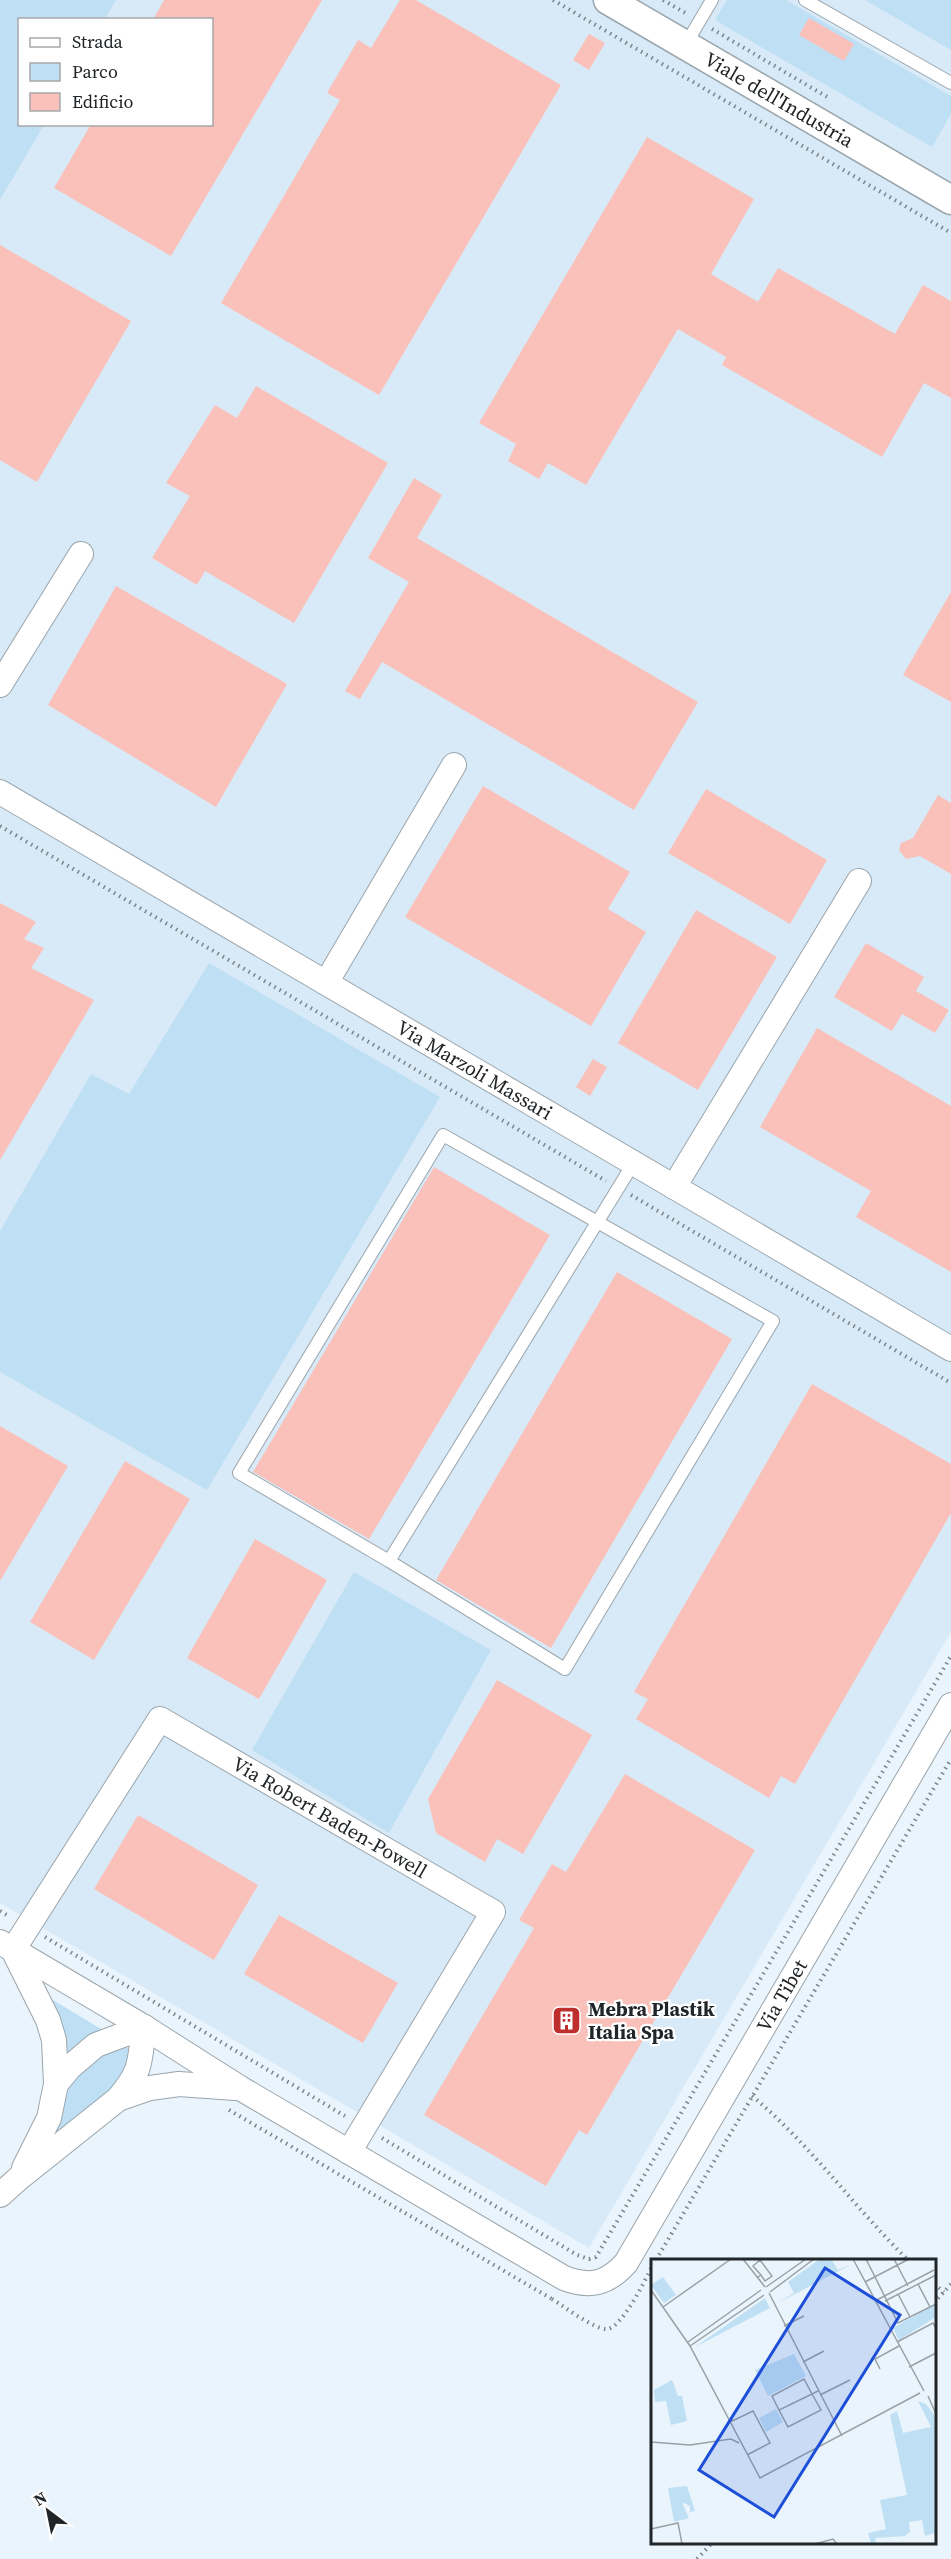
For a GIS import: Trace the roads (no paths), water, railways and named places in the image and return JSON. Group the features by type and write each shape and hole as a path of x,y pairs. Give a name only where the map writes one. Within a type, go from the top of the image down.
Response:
{"street":[{"name":"Viale dell'Industria","path":"608,0 692,33 951,200"},
{"path":"0,685 81,554"},
{"path":"326,983 454,765"},
{"name":"Via Marzoli Massari","path":"0,792 951,1349"},
{"path":"674,1188 859,881"},
{"name":"Via Tibet","path":"349,2152 564,2278 586,2285 613,2277 626,2263 951,1705"},
{"name":"Via Robert Baden-Powell","path":"7,1946 26,1926 160,1719 493,1912 349,2152"},
{"path":"7,1946 349,2152"},
{"path":"7,1946 48,2020 55,2048 56,2084 49,2118 19,2178"},
{"path":"56,2084 70,2067 96,2045 144,2027"},
{"path":"0,2195 118,2099 134,2080 139,2067 144,2027"},
{"path":"118,2099 150,2088 179,2084 240,2088"}],"lane":[{"path":"692,33 712,0"},
{"path":"805,0 951,83"},
{"path":"443,1135 773,1321 565,1669 389,1561 239,1473 443,1135"},
{"path":"389,1561 633,1164"}],"place":[{"name":"Mebra Plastik Italia Spa","path":"567,2021"}]}
